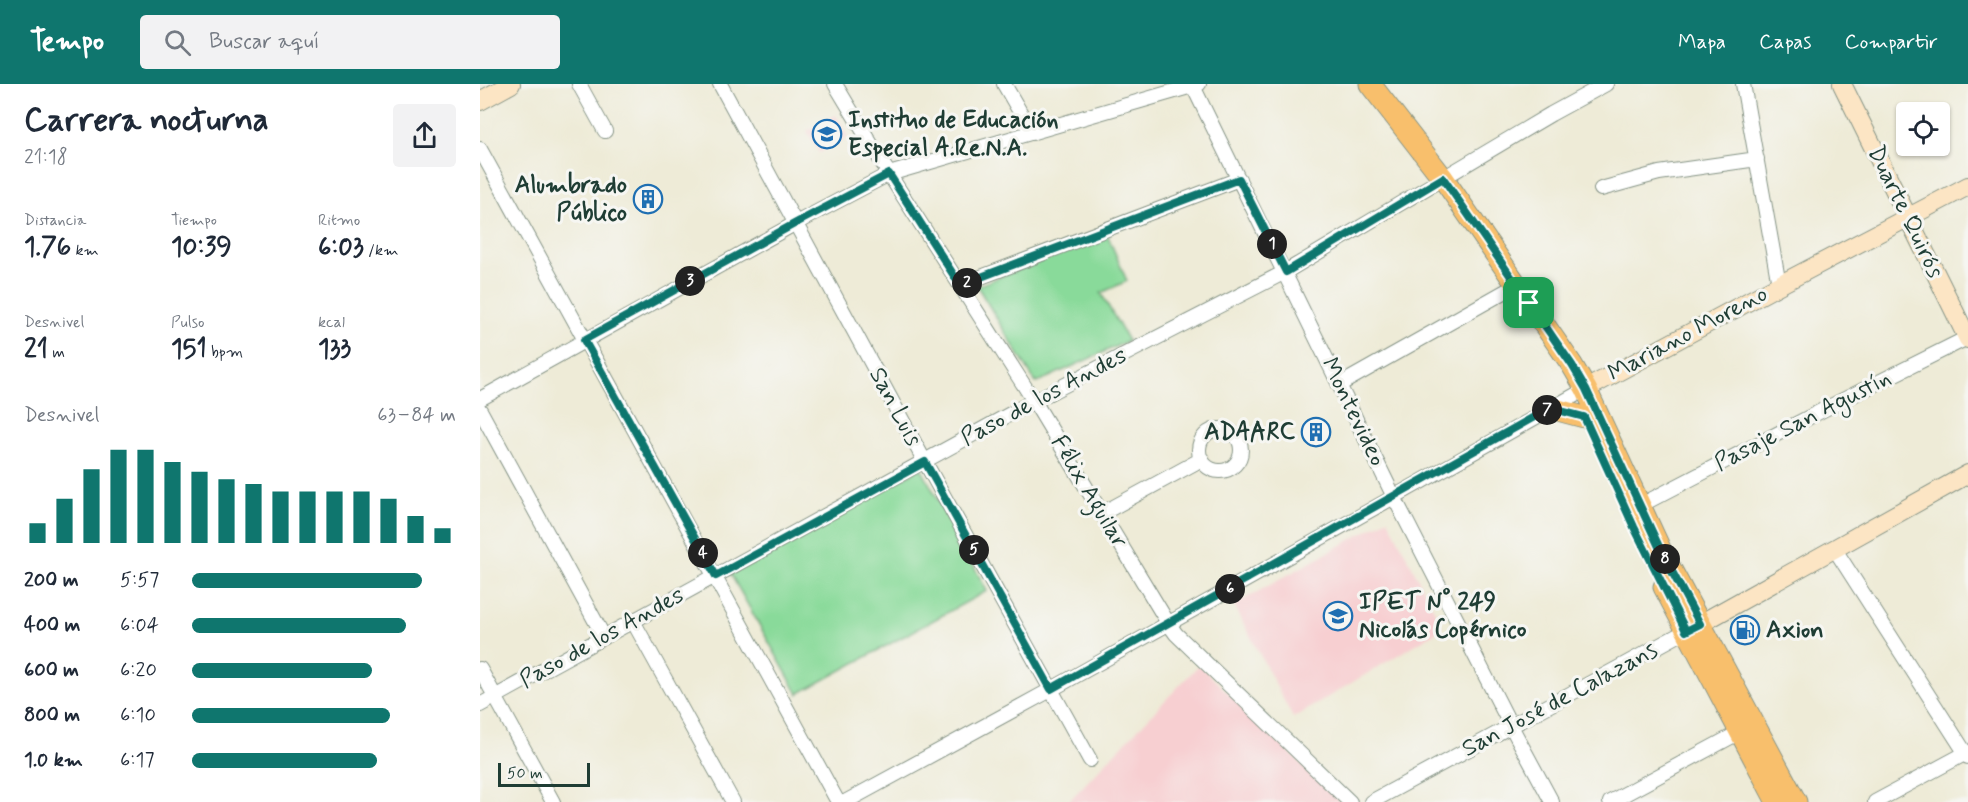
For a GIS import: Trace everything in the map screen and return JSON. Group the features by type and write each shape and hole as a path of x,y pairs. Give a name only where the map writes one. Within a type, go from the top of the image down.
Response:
{"main road":[{"path":"1354,84 1436,182 1572,365 1584,417 1634,527 1796,802"},
{"path":"1370,84 1561,372 1580,392 1639,506 1740,732 1777,802"},
{"path":"1550,408 1584,417"}],"street":[{"path":"480,101 511,84"},
{"path":"579,84 604,131"},
{"name":"San Luis","path":"720,84 1090,760"},
{"name":"Félix Aguilar","path":"836,84 889,174 1034,400 1168,623 1176,634 1350,802"},
{"path":"1004,84 1032,133"},
{"name":"Paso de los Andes","path":"480,705 1034,400 1286,272 1551,114 1606,84"},
{"path":"1743,84 1779,285"},
{"name":"Duarte Quirós","path":"1842,84 1968,339"},
{"path":"480,399 796,223 889,174 1195,85"},
{"name":"Montevideo","path":"1195,85 1394,497 1510,726 1552,802"},
{"path":"480,149 838,802"},
{"path":"1601,189 1659,173 1757,159"},
{"path":"960,285 1239,179"},
{"name":"Mariano Moreno","path":"845,802 1051,689 1550,408 1968,186"},
{"path":"1339,385 1506,291"},
{"name":"Pasaje San Agustín","path":"1639,506 1823,410 1968,339"},
{"path":"480,410 604,637"},
{"path":"1101,514 1202,459"},
{"name":"San José de Calazans","path":"1371,802 1693,628 1968,474"},
{"path":"1834,548 1967,754 1875,802"},
{"path":"633,621 733,802"},
{"path":"480,669 553,802"},
{"path":"1610,802 1740,732"}],"shaded area":[{"name":"Instituo de Educación Especial A.Re.N.A.","path":"836,115 848,137 819,153 807,131"},
{"name":"IPET N° 249 Nicolás Copérnico","path":"1388,519 1443,628 1293,718 1234,605"},
{"path":"1199,665 1341,802 1068,802"}],"green space":[{"path":"1107,234 1127,281 1101,293 1128,341 1036,383 977,286"},
{"path":"921,468 987,591 798,694 730,573"}],"place":[{"name":"Instituo de Educación Especial A.Re.N.A.","path":"827,134"},
{"name":"Alumbrado Público","path":"648,199"},
{"name":"ADAARC","path":"1316,432"},
{"name":"IPET N° 249 Nicolás Copérnico","path":"1338,616"},
{"name":"Axion","path":"1745,630"}],"route":[{"path":"889,174 960,285 1239,179 1286,272 1443,178 1529,303 1586,389 1639,506 1700,624 1686,631 1634,527 1584,417 1550,408 1051,689 925,462 716,576 584,340 889,174"}]}
